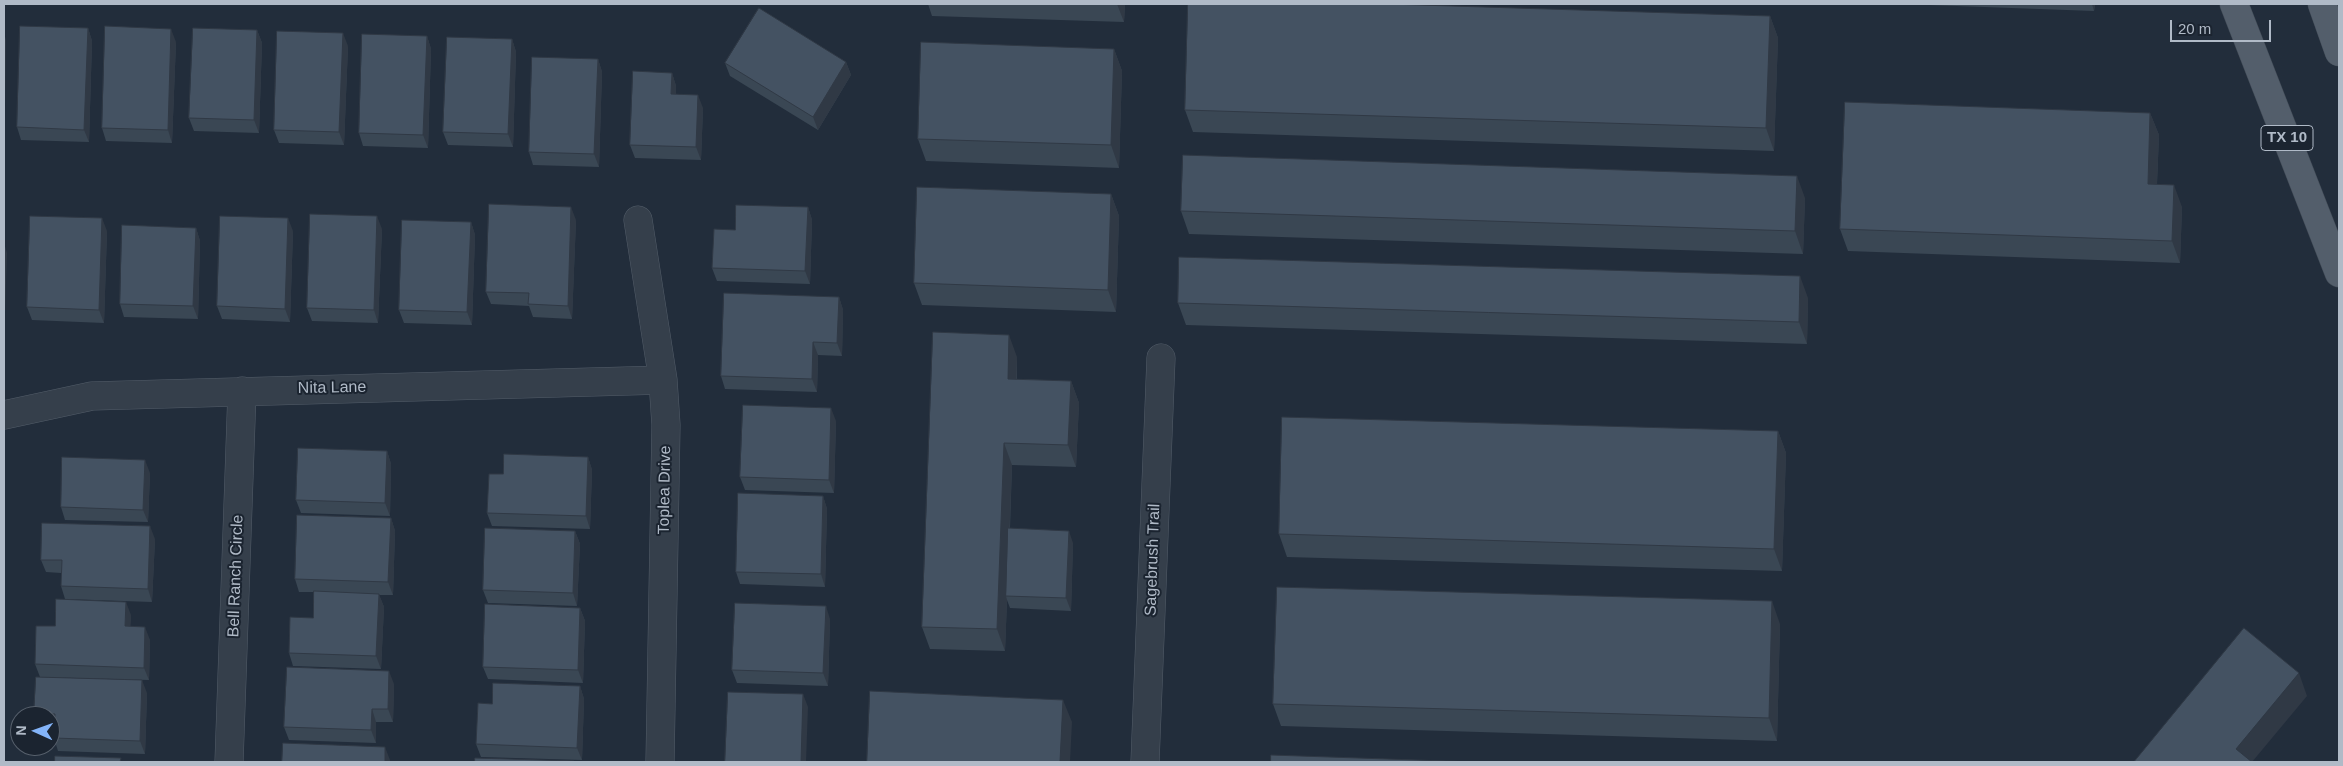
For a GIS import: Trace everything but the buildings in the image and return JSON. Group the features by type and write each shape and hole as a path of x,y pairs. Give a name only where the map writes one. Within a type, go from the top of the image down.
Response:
{"main road":[{"name":"TX 10","path":"2234,4 2339,273"},
{"path":"2322,4 2339,52"}],"street":[{"name":"Toplea Drive","path":"638,220 663,380 666,425 660,762"},
{"name":"Sagebrush Trail","path":"1145,762 1161,358"},
{"name":"Nita Lane","path":"4,416 92,396 663,380"},
{"name":"Bell Ranch Circle","path":"229,762 242,391"}]}
